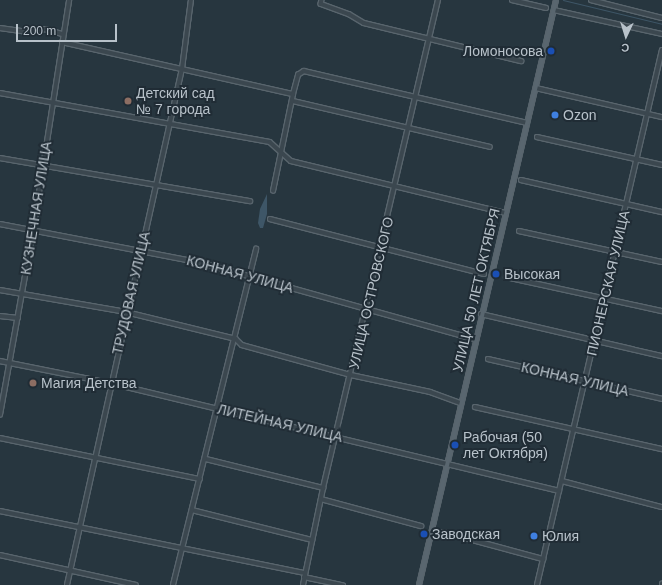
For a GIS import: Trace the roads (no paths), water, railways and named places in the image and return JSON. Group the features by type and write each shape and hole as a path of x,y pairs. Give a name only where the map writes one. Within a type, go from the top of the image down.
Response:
{"main road":[{"name":"УЛИЦА 50 ЛЕТ ОКТЯБРЯ","path":"419,585 481,314 556,0"}],"street":[{"name":"КУЗНЕЧНАЯ УЛИЦА","path":"0,415 33,231 69,0"},
{"name":"ТРУДОВАЯ УЛИЦА","path":"67,585 110,383 182,69 192,0"},
{"path":"322,0 321,4 349,14 364,23 521,61"},
{"name":"УЛИЦА ОСТРОВСКОГО","path":"303,585 323,488 396,186 438,0"},
{"path":"512,0 546,8"},
{"path":"591,0 662,18"},
{"path":"554,10 662,34"},
{"path":"0,28 30,32 45,29 63,34"},
{"path":"62,42 293,94"},
{"name":"ПИОНЕРСКАЯ УЛИЦА","path":"537,585 662,50"},
{"path":"273,191 293,101 293,94 298,75 304,71 416,96 527,124"},
{"path":"536,88 662,117"},
{"path":"0,94 270,142 291,161 506,212"},
{"path":"293,101 490,147"},
{"path":"537,137 662,165"},
{"path":"0,158 250,201"},
{"path":"521,180 662,212"},
{"path":"270,219 484,274"},
{"name":"КОННАЯ УЛИЦА","path":"0,224 140,250 249,275 476,339"},
{"path":"519,231 662,262"},
{"path":"173,585 219,409 256,249"},
{"path":"506,278 662,311"},
{"path":"0,290 126,312 236,339 242,346 351,375 430,392 461,403"},
{"path":"481,314 662,356"},
{"path":"0,316 18,318"},
{"name":"КОННАЯ УЛИЦА","path":"488,359 662,399"},
{"name":"ЛИТЕЙНАЯ УЛИЦА","path":"0,361 110,383 336,436 559,491"},
{"path":"475,407 574,427 662,449"},
{"path":"0,438 200,479"},
{"path":"206,459 323,488"},
{"path":"562,481 662,507"},
{"path":"321,499 421,526"},
{"path":"192,510 312,540"},
{"path":"0,511 305,575 343,585"},
{"path":"443,532 544,559"},
{"path":"0,555 136,585"}],"water":[{"path":"267,194 267,214 263,228 260,228 258,223 260,209"}],"waterway":[{"path":"563,0 662,24"}],"place":[{"name":"Ломоносова","path":"551,51"},
{"name":"Детский сад № 7 города","path":"128,101"},
{"name":"Ozon","path":"555,115"},
{"name":"Высокая","path":"496,274"},
{"name":"Магия Детства","path":"33,383"},
{"name":"Рабочая (50 лет Октября)","path":"455,445"},
{"name":"Заводская","path":"424,534"},
{"name":"Юлия","path":"534,536"}]}
